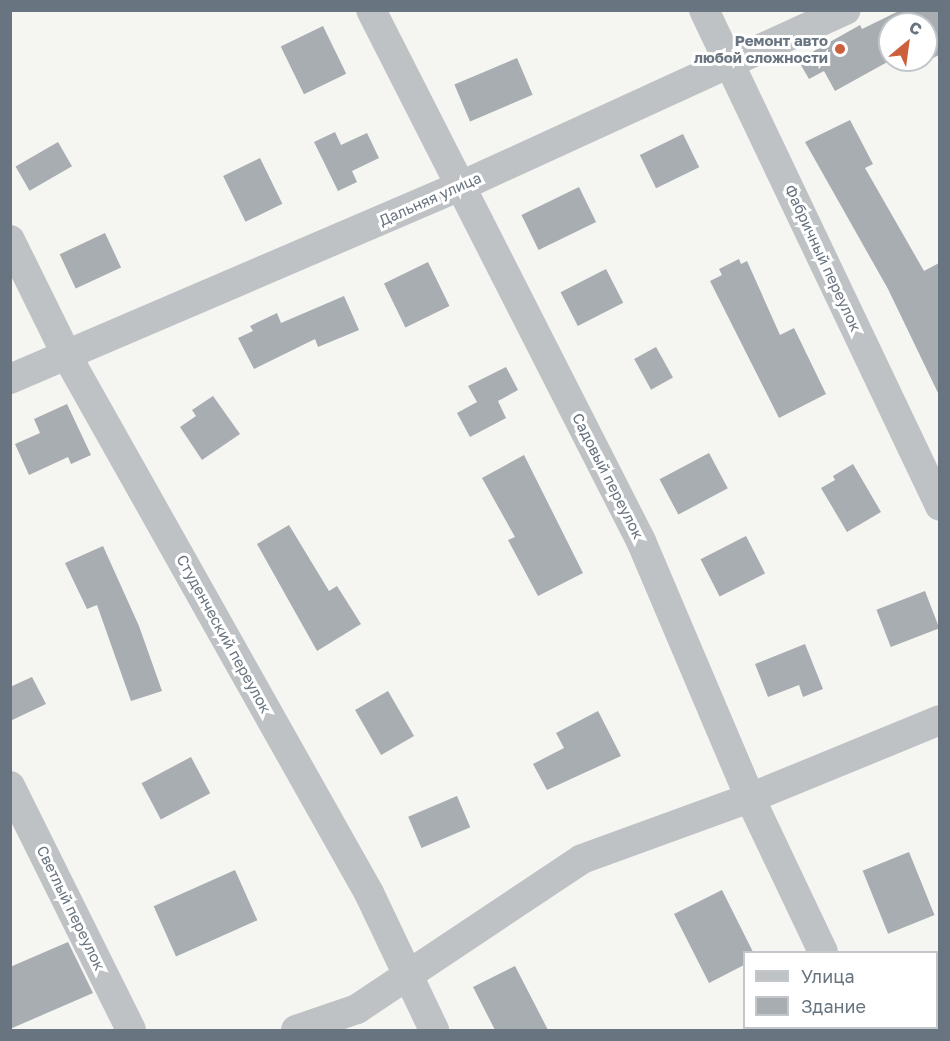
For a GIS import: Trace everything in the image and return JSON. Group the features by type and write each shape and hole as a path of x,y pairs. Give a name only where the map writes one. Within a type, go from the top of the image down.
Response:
{"street":[{"name":"Садовый переулок","path":"371,10 641,542 750,798 823,951"},
{"name":"Фабричный переулок","path":"705,10 939,507"},
{"name":"Дальняя улица","path":"10,380 461,186 846,10"},
{"name":"Студенческий переулок","path":"10,240 67,356 369,892 411,975 434,1030"},
{"path":"296,1030 357,1009 582,859 750,798 939,720"},
{"name":"Светлый переулок","path":"10,786 131,1030"}],"building":[{"path":"901,10 939,10 939,55 938,12 897,12"},
{"path":"878,21 878,67 835,91 824,71 809,79 798,60 860,25 862,29"},
{"path":"323,26 346,74 304,94 281,47"},
{"path":"517,58 533,95 470,121 454,85"},
{"path":"850,120 873,164 865,168 924,271 939,263 939,395 888,289 805,142"},
{"path":"335,132 341,145 367,133 379,158 352,171 357,182 338,191 314,142"},
{"path":"683,134 699,167 656,188 640,155"},
{"path":"58,142 72,166 30,191 16,166"},
{"path":"260,158 282,204 246,222 223,176"},
{"path":"579,187 596,222 539,250 521,215"},
{"path":"105,233 121,267 76,289 60,254"},
{"path":"739,259 741,264 747,261 780,335 794,328 826,394 779,418 710,281 722,275 719,269"},
{"path":"428,262 449,306 405,328 384,283"},
{"path":"606,269 623,303 578,326 561,292"},
{"path":"344,296 359,330 318,347 315,339 254,369 238,338 253,331 250,326 277,313 281,323"},
{"path":"656,347 673,378 651,390 634,359"},
{"path":"506,367 518,390 498,401 506,418 470,437 457,413 477,402 468,386"},
{"path":"213,396 240,434 202,460 180,427 196,416 192,410"},
{"path":"67,404 91,455 71,464 68,457 29,475 15,444 40,433 34,419"},
{"path":"709,453 728,488 678,515 660,479"},
{"path":"524,455 583,573 538,596 508,540 515,537 482,478"},
{"path":"853,464 881,512 847,532 821,488 835,480 833,476"},
{"path":"289,525 329,591 337,586 361,624 317,651 257,544"},
{"path":"746,536 765,573 720,597 701,559"},
{"path":"103,546 139,626 162,691 131,701 97,605 87,609 65,563"},
{"path":"925,591 939,628 891,647 876,610"},
{"path":"805,644 823,689 803,697 799,685 768,697 755,664"},
{"path":"32,677 46,704 10,721 10,687"},
{"path":"388,691 414,736 381,755 355,710"},
{"path":"598,711 621,756 547,790 533,764 564,748 556,733"},
{"path":"191,757 210,793 161,819 142,783"},
{"path":"457,796 470,827 421,848 408,817"},
{"path":"909,852 934,915 888,934 863,871"},
{"path":"235,870 257,920 176,956 154,906"},
{"path":"722,890 752,951 743,951 743,966 709,983 674,914"},
{"path":"68,942 93,993 10,1029 10,967"},
{"path":"515,966 548,1030 495,1030 473,987"}],"place":[{"name":"Ремонт авто любой сложности","path":"840,49"}]}
